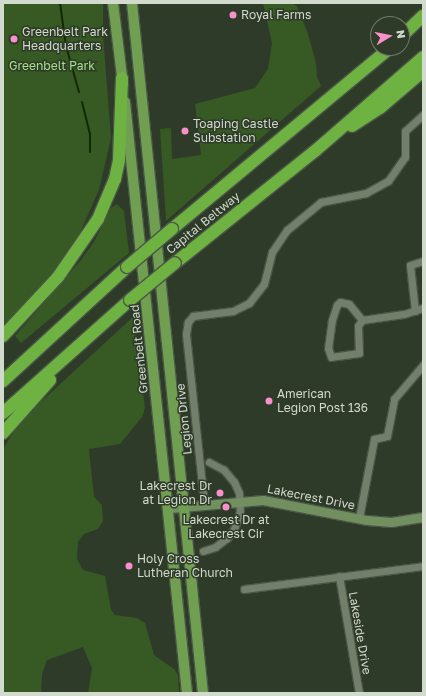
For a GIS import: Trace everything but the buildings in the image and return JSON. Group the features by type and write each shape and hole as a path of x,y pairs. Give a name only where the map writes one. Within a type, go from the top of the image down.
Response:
{"highway":[{"path":"410,29 423,16"},
{"path":"410,31 423,20"},
{"name":"Capital Beltway","path":"3,381 127,267 172,228 381,56"},
{"name":"Capital Beltway","path":"3,413 104,322 314,151 423,57"},
{"path":"314,151 380,108 423,71"},
{"path":"3,336 58,277 98,219 115,179 119,160 122,78"},
{"path":"3,433 104,322"},
{"path":"3,372 50,337"}],"main road":[{"name":"Greenbelt Road","path":"113,3 170,508 187,693"},
{"path":"132,3 186,505 203,693"}],"street":[{"name":"Legion Drive","path":"204,503 186,334 188,322 193,316 238,310 256,297 264,284 275,245 287,230 314,207 330,199 366,193 388,181 405,157 405,131 423,115"},
{"path":"415,311 410,265 423,261"},
{"path":"362,320 350,304 342,302 337,305 328,348 330,357 358,353 358,326 362,320 415,311 423,308"},
{"path":"359,518 374,439 387,436 394,399 423,365"},
{"path":"203,550 221,543 234,529 239,516 240,500 237,488 230,476 209,462"},
{"name":"Lakecrest Drive","path":"170,508 240,500 280,502 359,518 391,522 423,517"},
{"name":"Lakeside Drive","path":"244,589 423,566"},
{"name":"Lakeside Drive","path":"339,576 359,693"}],"green space":[{"name":"Greenbelt Park","path":"3,3 103,3 103,35 111,138 99,190 77,239 50,278 3,328"},
{"path":"263,3 292,3 297,6 308,34 316,63 317,77 321,86 166,221 160,129 171,128 172,159 201,155 195,104 255,88 268,69 272,43"},
{"path":"117,204 124,211 129,253 21,343 15,336 81,260 94,242 111,208"},
{"path":"133,317 145,408 142,417 120,444 89,449 94,497 102,505 103,521 98,529 84,534 78,542 77,559 83,570 105,576 111,610 115,615 137,618 145,623 154,655 174,669 178,675 179,693 88,693 92,668 83,647 47,660 42,674 41,693 3,693 3,449 21,420"}],"waterway":[{"path":"60,3 66,46 79,92"},
{"path":"82,102 90,134 90,152"}],"place":[{"name":"Royal Farms","path":"233,15"},
{"name":"Greenbelt Park Headquarters","path":"14,39"},
{"name":"Toaping Castle Substation","path":"185,131"},
{"name":"American Legion Post 136","path":"269,401"},
{"name":"Lakecrest Dr at Legion Dr","path":"220,493"},
{"name":"Lakecrest Dr at Lakecrest Cir","path":"226,507"},
{"name":"Holy Cross Lutheran Church","path":"129,566"}]}
